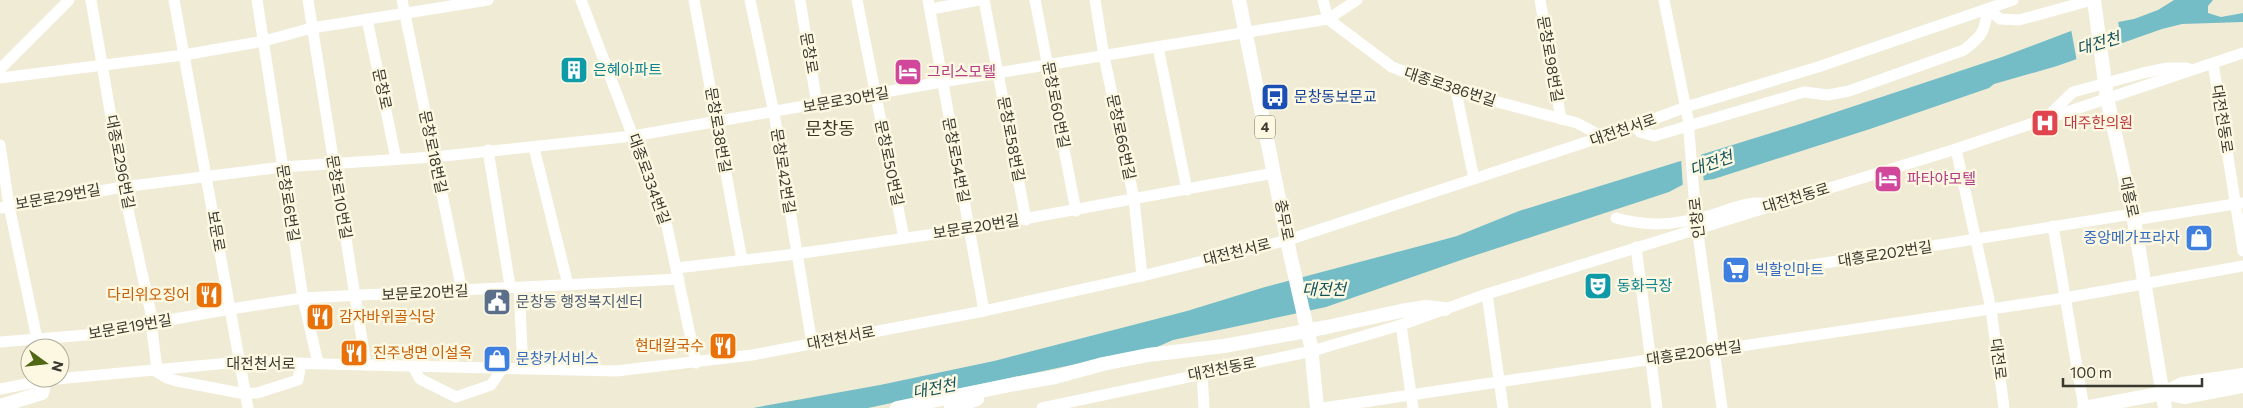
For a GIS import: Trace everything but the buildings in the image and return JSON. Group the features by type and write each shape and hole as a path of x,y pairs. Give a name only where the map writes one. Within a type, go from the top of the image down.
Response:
{"main road":[{"name":"충무로","path":"1239,0 1289,247 1312,349 1317,408"},
{"name":"대흥로","path":"2093,0 2107,94 2134,217 2166,408"},
{"path":"897,408 1054,378 1102,364 1158,354 1224,346 1401,311 1426,307 1444,309"},
{"path":"2084,408 2164,393 2182,384 2243,375"},
{"path":"951,408 1015,384"},
{"path":"2164,393 2184,397 2243,386"},
{"path":"0,406 42,393 43,388"}],"street":[{"path":"0,69 69,0"},
{"name":"대종로296번길","path":"91,0 123,187 152,323 156,370"},
{"name":"보문로","path":"174,0 248,408"},
{"path":"257,0 264,41"},
{"name":"문창로10번길","path":"308,0 366,365"},
{"name":"문창로18번길","path":"402,0 462,291"},
{"path":"0,78 184,55 264,41 312,28 488,0"},
{"name":"대종로334번길","path":"581,0 667,226 696,363"},
{"name":"문창로38번길","path":"694,0 742,260"},
{"name":"문창로42번길","path":"750,0 774,113 812,344"},
{"name":"문창로","path":"800,0 818,105"},
{"name":"문창로50번길","path":"858,0 904,238"},
{"name":"문창로54번길","path":"979,0 929,5 984,311"},
{"name":"문창로58번길","path":"984,0 1026,220"},
{"name":"문창로60번길","path":"1035,0 1076,211"},
{"name":"문창로66번길","path":"1095,0 1104,56 1134,199 1142,276"},
{"path":"1323,0 1328,19"},
{"path":"1246,32 1328,19 1356,0"},
{"name":"문창로98번길","path":"1540,0 1561,119"},
{"name":"인창로","path":"1664,0 1687,113 1697,224 1722,408"},
{"name":"대전천서로","path":"70,377 156,370 301,363 616,372 752,355 984,311 1142,276 1289,247 1474,179 1635,126 1687,113 1760,86 2013,0"},
{"path":"1635,126 1640,132 1654,136 1804,92 1828,95 1849,91 1964,50 1978,39 1984,30 1988,9 2000,19 2019,20 2093,0"},
{"name":"문창로","path":"367,19 396,159"},
{"name":"대종로386번길","path":"1328,19 1392,67 1456,92 1590,128 1603,137"},
{"name":"보문로30번길","path":"206,177 282,167 434,157 488,150 534,148 633,136 774,113 942,82 1246,32"},
{"name":"문창로6번길","path":"264,41 303,298 318,364"},
{"path":"1158,47 1187,190"},
{"name":"대전천동로","path":"1042,408 1065,405 1312,349 1401,325 1487,294 1636,248 1697,224 1773,205 1956,150 2045,119 2107,94 2193,70 2243,53"},
{"name":"대전천동로","path":"2213,63 2239,204 2243,251"},
{"path":"2045,119 2073,92 2167,68 2193,70"},
{"path":"1456,92 1474,179"},
{"path":"0,146 4,207 37,338"},
{"path":"534,148 568,285"},
{"path":"488,150 514,287 523,370"},
{"path":"1956,150 1991,309"},
{"name":"보문로20번길","path":"230,309 303,298 356,297 568,285 678,273 742,260 796,254 1026,220 1274,173"},
{"name":"보문로29번길","path":"4,207 123,187 206,177"},
{"path":"1616,218 1636,224 1658,225 1703,217 1753,202 1773,205"},
{"name":"대흥로202번길","path":"1793,268 2052,226 2239,204"},
{"path":"2052,226 2084,408"},
{"path":"1636,248 1657,408"},
{"name":"대흥로206번길","path":"1324,408 2065,298 2243,266"},
{"path":"1487,294 1503,408"},
{"name":"보문로19번길","path":"68,338 230,309"},
{"name":"대전로","path":"1991,309 2004,408"},
{"path":"1401,325 1413,408"},
{"name":"보문로19번길","path":"0,342 20,343"},
{"path":"156,370 166,378 177,381 240,392 257,393 298,380 301,363"},
{"path":"413,366 420,379 456,402 491,385 502,369"},
{"path":"1202,373 1204,408"},
{"name":"대전천서로","path":"0,389 20,385"}],"water":[{"name":"대전천","path":"2174,0 2213,0 2208,6 2208,13 2221,17 2243,13 2243,22 2182,24 2162,29 2057,66 1994,84 1989,88 1870,129 1714,179 1686,183 1669,192 1464,259 1326,307 1173,340 1157,347 868,408 753,408 880,385 994,361 1187,311 1265,287 1457,236 1519,211 1800,124 2002,57 2071,31 2134,19 2158,10"}],"pier":[{"path":"2118,20 2121,45 2077,62 2071,29"},
{"path":"1701,152 1704,183 1683,188 1681,158"}],"place":[{"name":"은혜아파트","path":"574,70"},
{"name":"그리스모텔","path":"908,72"},
{"name":"문창동보문교","path":"1275,97"},
{"name":"대주한의원","path":"2045,123"},
{"name":"파타야모텔","path":"1888,179"},
{"name":"중앙메가프라자","path":"2199,238"},
{"name":"빅할인마트","path":"1736,270"},
{"name":"동화극장","path":"1598,286"},
{"name":"다리위오징어","path":"209,295"},
{"name":"문창동 행정복지센터","path":"497,302"},
{"name":"감자바위골식당","path":"320,317"},
{"name":"현대칼국수","path":"723,346"},
{"name":"진주냉면 이설옥","path":"354,353"},
{"name":"문창카서비스","path":"497,359"}],"district":[{"name":"문창동","path":"830,129"}]}
